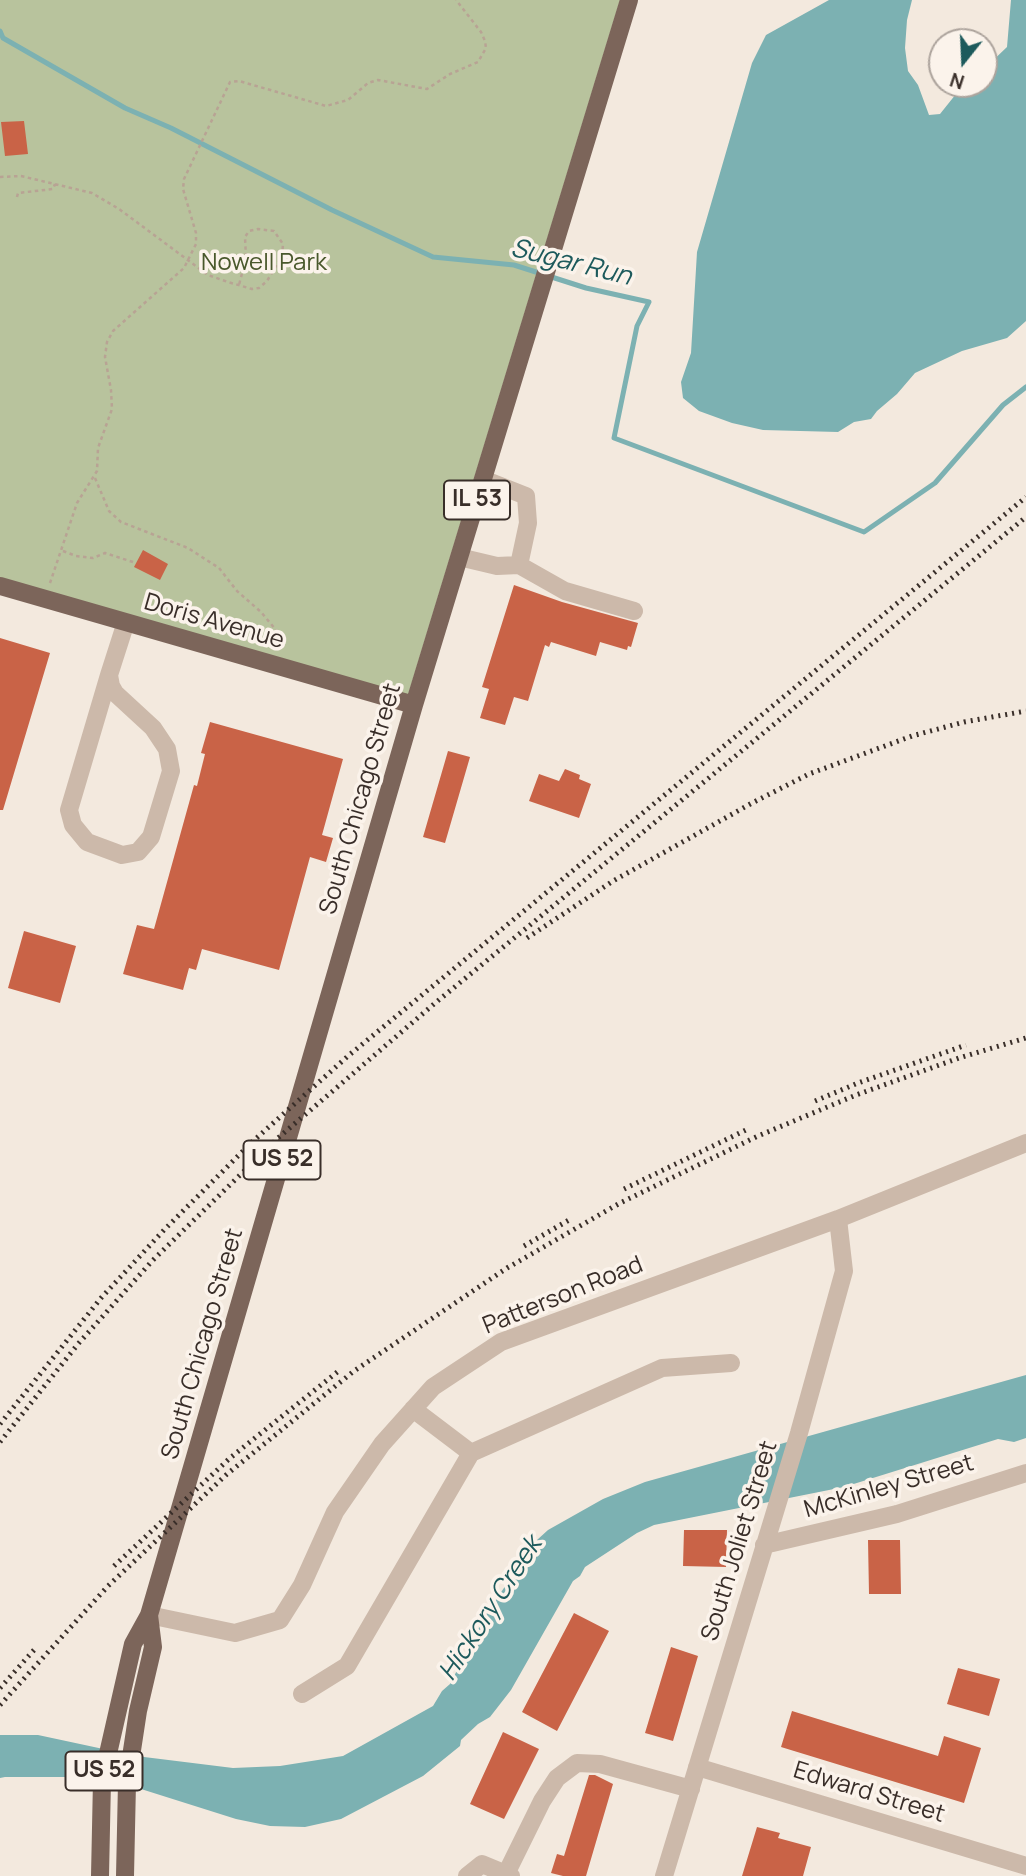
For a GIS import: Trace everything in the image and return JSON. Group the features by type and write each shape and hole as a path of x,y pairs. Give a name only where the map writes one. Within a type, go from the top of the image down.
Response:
{"main road":[{"name":"South Chicago Street","path":"100,1876 102,1780 134,1644 149,1615 414,705 629,0"},
{"name":"Doris Avenue","path":"0,586 414,705"},
{"name":"South Chicago Street","path":"125,1876 127,1783 138,1711 153,1647 149,1615"}],"street":[{"path":"483,480 526,496 528,523 519,565"},
{"path":"459,557 497,566 519,565 565,591 634,611"},
{"path":"109,674 111,686 116,693 153,728 167,749 171,771 151,837 138,852 122,855 87,842 73,825 69,810 109,674 126,622"},
{"name":"Patterson Road","path":"149,1615 235,1633 280,1620 302,1585 335,1512 382,1444 433,1387 500,1342 838,1219 1026,1143"},
{"name":"South Joliet Street","path":"664,1876 799,1433 844,1271 838,1219"},
{"path":"302,1694 347,1666 471,1453 662,1368 731,1363"},
{"path":"413,1409 471,1453"},
{"name":"McKinley Street","path":"764,1545 897,1514 1026,1473"},
{"path":"467,1876 482,1864 508,1875 542,1801 557,1778 577,1763 600,1763 691,1789"},
{"name":"Edward Street","path":"697,1767 1026,1866"}],"path":[{"path":"42,598 77,503 97,471 98,448 112,409 104,357 107,342 113,331 184,268 196,244 196,233 183,189 184,179 230,82 326,106 348,100 368,83 378,80 427,89 450,74 478,62 486,48 481,32 456,0"},
{"path":"0,177 21,176 92,193 208,275 239,285 252,289 260,288 275,270 282,256 283,244 274,231 258,229 249,231 245,237 246,258 239,285"},
{"path":"17,197 18,193 53,189 55,184"},
{"path":"95,476 109,511 121,522 188,548 219,568 237,591 261,612 276,630 268,664"},
{"path":"61,551 93,558 105,553 136,563"}],"green space":[{"name":"Nowell Park","path":"0,0 620,0 408,695 0,578"}],"water":[{"path":"829,0 912,0 905,48 908,71 918,85 929,115 940,114 953,98 998,98 998,56 1007,47 1011,0 1026,0 1026,321 1007,338 962,351 915,373 871,419 854,422 838,432 763,430 732,423 699,411 683,398 681,382 691,353 697,252 752,63 766,35"},
{"name":"Hickory Creek","path":"1026,1375 1026,1438 1014,1442 998,1439 844,1487 654,1525 637,1533 585,1567 573,1581 511,1690 490,1717 461,1740 460,1746 423,1776 341,1819 305,1827 270,1826 236,1819 103,1777 0,1778 0,1735 38,1735 136,1756 233,1768 280,1766 343,1756 433,1706 450,1684 486,1614 537,1540 548,1530 603,1499 645,1482"}],"building":[{"path":"24,121 28,154 5,156 1,122"},
{"path":"143,550 168,564 160,580 134,567"},
{"path":"514,585 562,602 638,623 631,647 628,646 627,650 600,642 596,656 551,642 549,647 545,645 528,701 514,697 505,725 480,718 489,689 482,687"},
{"path":"0,638 50,653 3,810 0,810"},
{"path":"210,722 343,759 322,835 333,838 326,862 310,857 279,970 202,949 196,970 189,968 183,990 123,974 137,925 154,929 194,785 197,786 205,754 201,753"},
{"path":"448,751 470,757 445,843 423,837"},
{"path":"565,769 580,775 579,779 591,784 579,818 529,801 539,774 559,781"},
{"path":"24,931 76,946 60,1003 8,988"},
{"path":"684,1530 727,1530 726,1567 683,1566"},
{"path":"868,1540 900,1540 901,1594 869,1594"},
{"path":"574,1613 609,1631 557,1731 522,1712"},
{"path":"671,1647 698,1656 673,1741 645,1733"},
{"path":"958,1668 1000,1679 989,1716 947,1704"},
{"path":"792,1711 938,1756 944,1736 981,1748 964,1803 781,1747"},
{"path":"503,1732 539,1749 504,1819 470,1804"},
{"path":"589,1775 595,1775 613,1784 586,1876 551,1873 557,1854 564,1856"},
{"path":"757,1827 780,1833 778,1838 811,1847 803,1876 742,1876"}],"waterway":[{"name":"Sugar Run","path":"0,31 3,38 125,108 433,257 514,265 586,288 649,302 637,326 614,438 864,532 935,483 1003,405 1026,387"}],"railway":[{"path":"0,1424 101,1298 251,1143 348,1056 1026,497"},
{"path":"0,1442 78,1344 152,1261 278,1138 434,1004 1026,517"},
{"path":"527,938 613,881 809,774 912,736 964,722 1026,711"},
{"path":"0,1705 108,1586 226,1475 354,1371 507,1268 620,1203 758,1136 856,1095 959,1058 1026,1038"},
{"path":"815,1101 966,1045"},
{"path":"624,1189 750,1128"},
{"path":"524,1246 569,1220"},
{"path":"114,1566 230,1458 341,1369"},
{"path":"0,1688 34,1650"}]}
